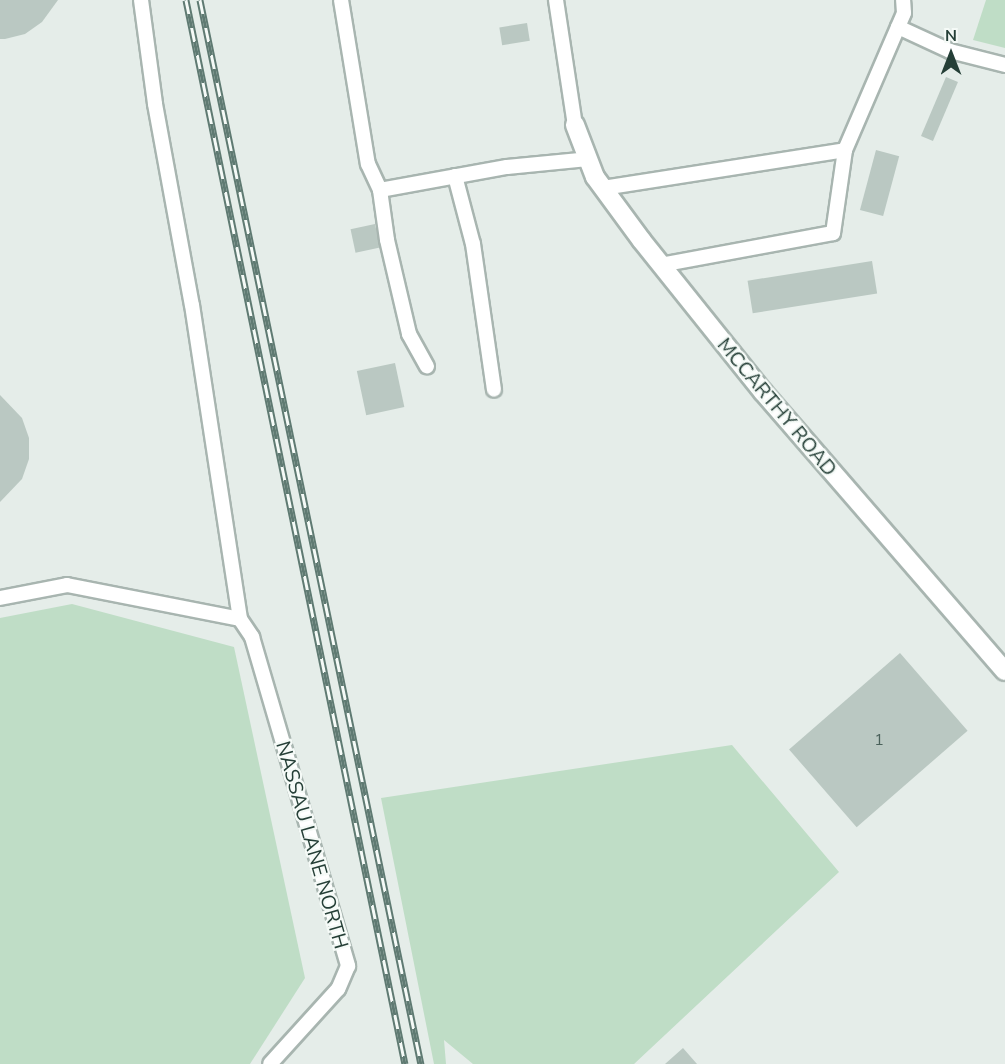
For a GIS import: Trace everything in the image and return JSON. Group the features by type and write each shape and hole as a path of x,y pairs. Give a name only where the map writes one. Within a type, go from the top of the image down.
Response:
{"street":[{"name":"MCCARTHY ROAD","path":"575,125 588,159 603,188 661,265 763,392 1005,671"}],"lane":[{"path":"0,598 67,585 240,619 192,305 154,104 141,0"},
{"path":"341,0 368,164 380,190 387,240 410,334 427,366"},
{"path":"556,0 575,125"},
{"path":"661,265 833,233 845,150 904,13 903,0"},
{"path":"898,27 950,51 1005,65"},
{"path":"603,188 845,150"},
{"path":"380,190 455,176 588,159"},
{"path":"455,176 473,244 494,389"},
{"name":"NASSAU LANE NORTH","path":"240,619 252,637 348,966 338,989 270,1064"}],"green space":[{"path":"986,0 1005,0 1005,48 973,40"},
{"path":"72,604 234,647 305,978 250,1064 0,1064 0,618"},
{"path":"732,745 839,872 634,1064 473,1064 444,1040 446,1064 434,1064 381,798"}],"building":[{"path":"0,0 58,0 42,22 25,34 0,39"},
{"path":"527,23 530,41 502,45 499,27"},
{"path":"946,77 958,82 933,141 921,136"},
{"path":"876,150 899,156 883,216 860,210"},
{"path":"375,224 380,247 356,253 351,229"},
{"path":"872,261 877,294 753,313 748,281"},
{"path":"395,363 404,407 366,415 357,371"},
{"path":"0,395 22,418 29,438 29,459 22,479 0,502"},
{"path":"900,653 968,731 857,827 789,749"},
{"path":"683,1048 697,1064 665,1064"}],"railway":[{"path":"186,0 405,1064"},
{"path":"200,0 421,1064"}]}
